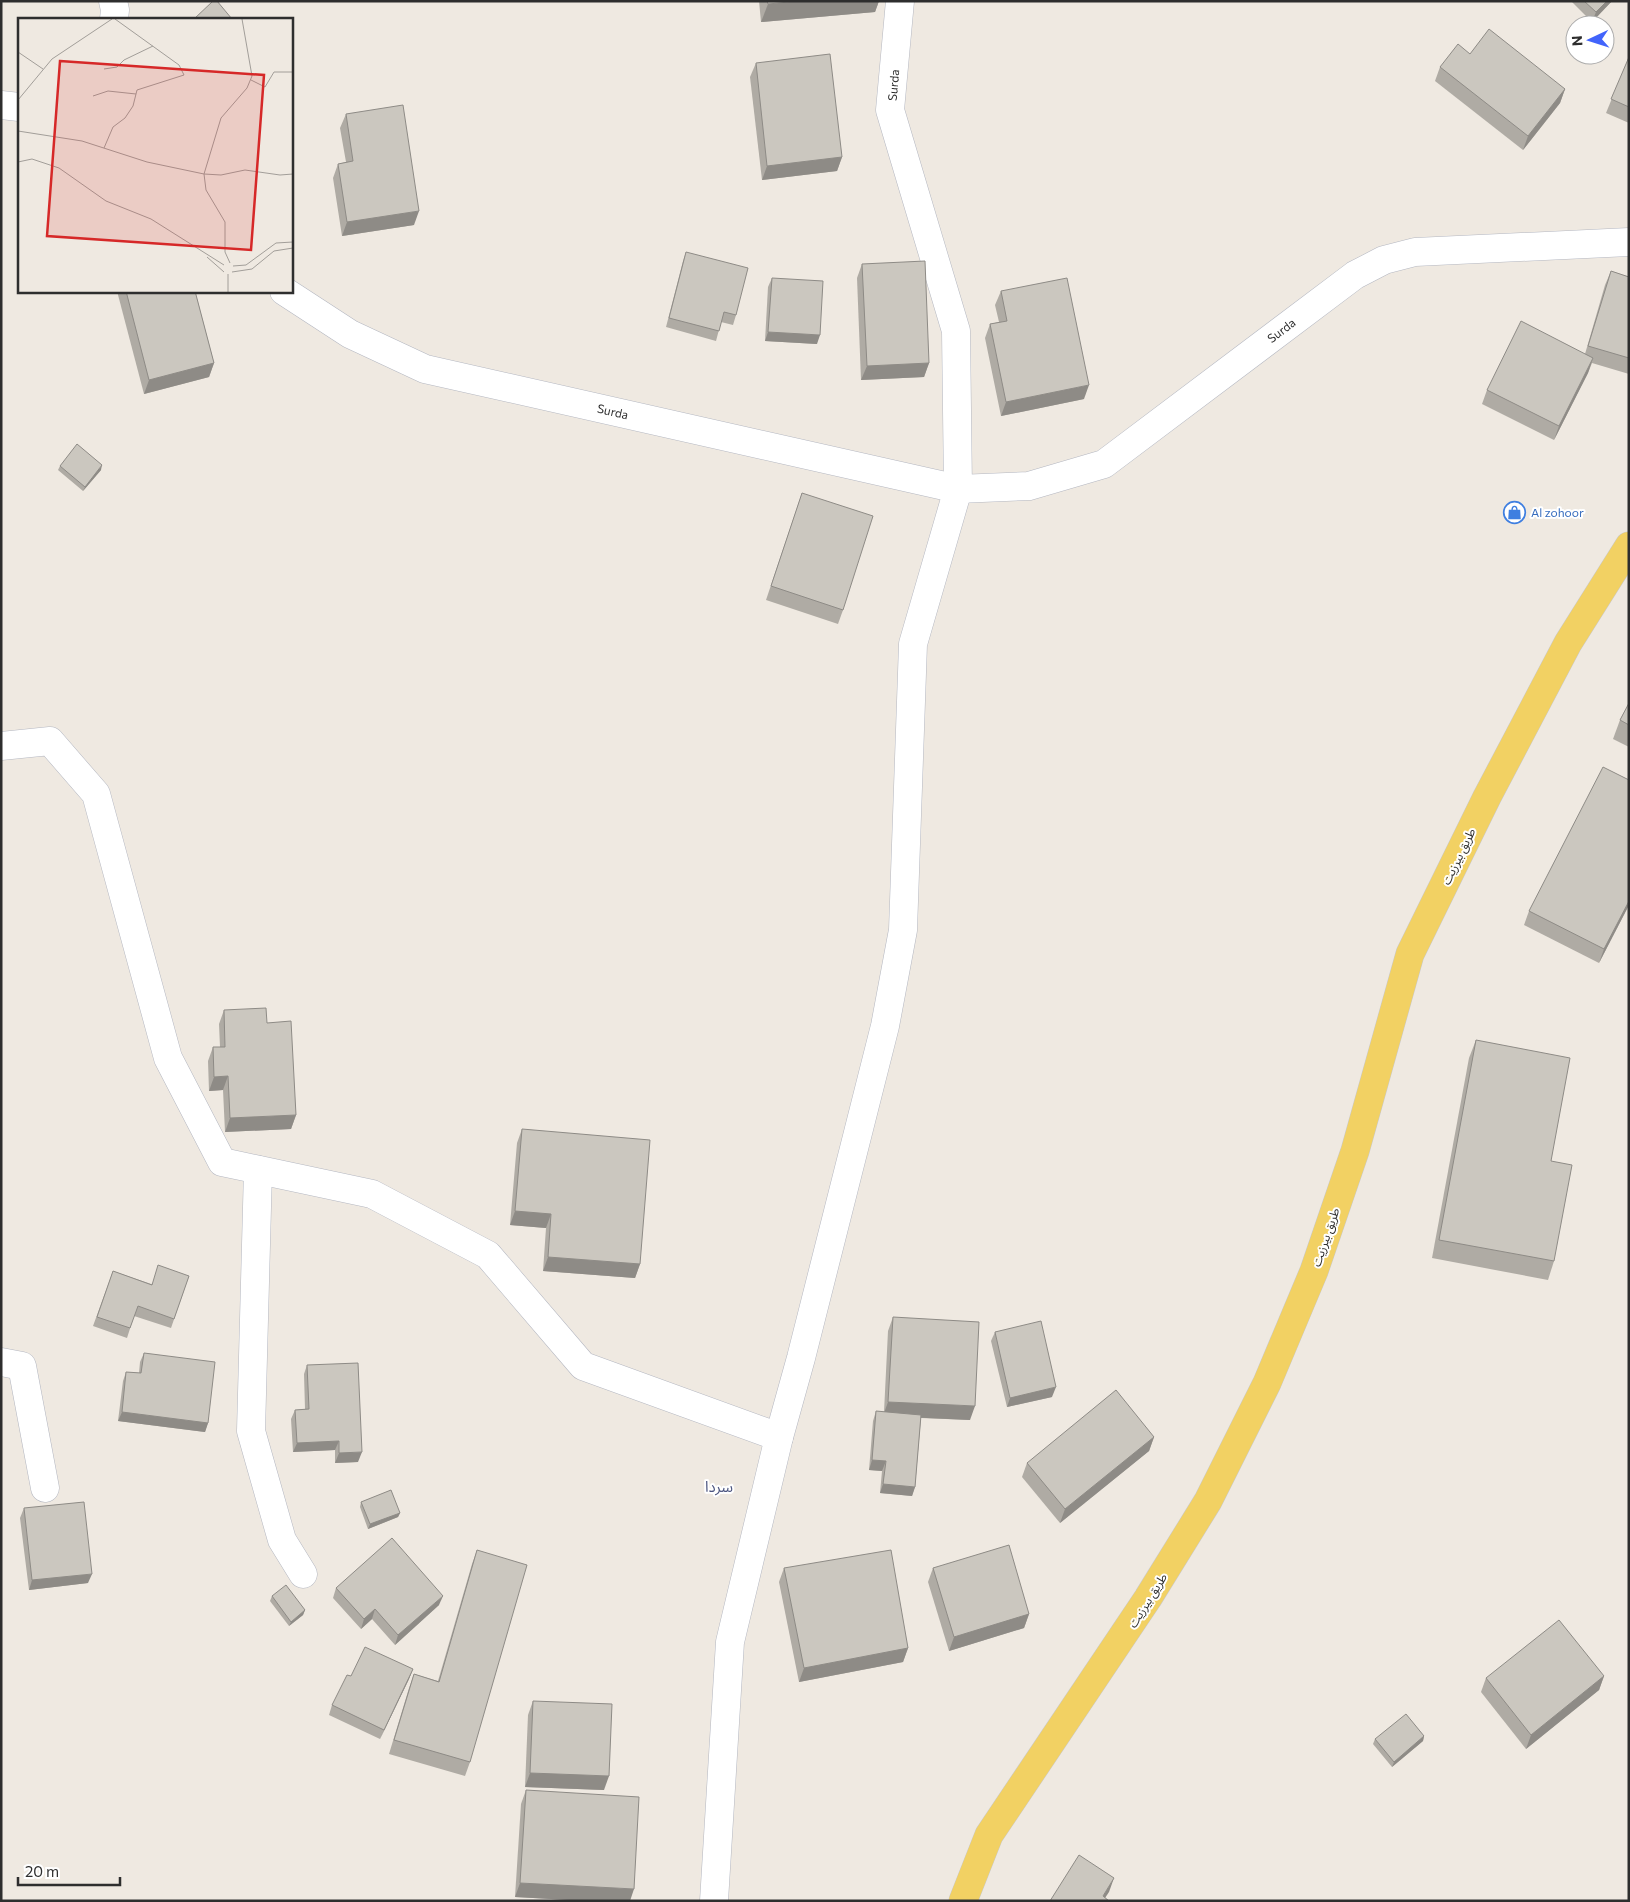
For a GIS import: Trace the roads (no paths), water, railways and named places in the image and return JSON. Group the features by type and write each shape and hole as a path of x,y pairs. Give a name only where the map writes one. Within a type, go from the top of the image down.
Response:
{"main road":[{"name":"طريق بيرزيت","path":"963,1901 989,1835 1148,1598 1208,1500 1268,1384 1314,1271 1355,1151 1410,954 1487,797 1568,643 1629,546"}],"street":[{"path":"113,1 114,18"},
{"name":"Surda","path":"900,1 890,110 956,332 958,489"},
{"path":"1,106 18,107"},
{"name":"Surda","path":"286,292 350,334 425,368 958,489 1029,486 1104,464 1355,275 1384,260 1415,252 1629,242"},
{"path":"714,1901 730,1642 779,1436 801,1358 884,1026 903,930 913,644 958,489"},
{"path":"1,746 50,741 96,794 168,1058 222,1162 372,1194 488,1255 583,1366 779,1436"},
{"path":"258,1170 251,1431 282,1540 303,1574"},
{"path":"1,1362 22,1366 44,1488"}],"place":[{"name":"Al zohoor","path":"1515,512"}],"district":[{"name":"سردا","path":"719,1486"}]}
